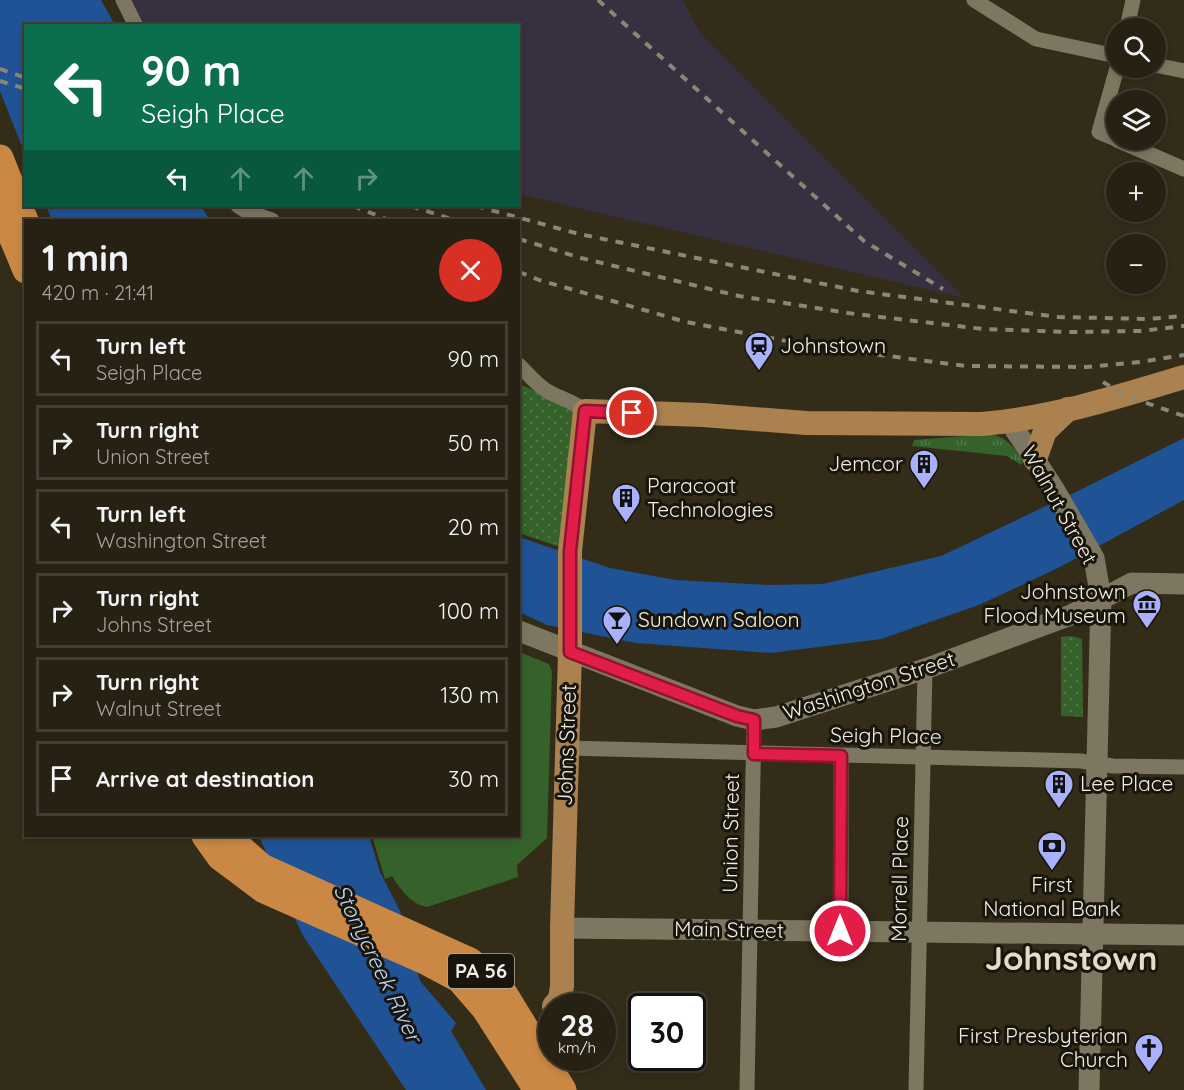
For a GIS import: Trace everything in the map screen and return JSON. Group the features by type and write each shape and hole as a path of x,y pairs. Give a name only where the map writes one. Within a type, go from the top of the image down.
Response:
{"highway":[{"path":"0,158 24,219"},
{"path":"0,208 24,265"},
{"name":"PA 56","path":"206,837 220,857 264,890 424,950 470,961 505,995 512,1030 537,1090"},
{"name":"PA 56","path":"236,844 262,867 424,950"},
{"name":"PA 56","path":"512,1030 563,1090"}],"main road":[{"path":"1010,422 1115,398 1184,377"},
{"path":"1035,459 1045,431 1070,408"},
{"name":"Walnut Street","path":"585,411 703,415 806,423 982,424 1010,422"},
{"name":"Johns Street","path":"561,993 570,642 570,554 585,411"},
{"path":"512,1030 538,1017"}],"street":[{"path":"123,0 135,24"},
{"path":"974,0 1036,39 1106,54"},
{"path":"1129,18 1133,0"},
{"path":"1166,67 1184,71"},
{"path":"1106,107 1099,132 1106,135"},
{"path":"1142,150 1184,168"},
{"path":"239,207 246,212 269,219"},
{"path":"520,365 534,382 561,399 573,402 585,411"},
{"name":"Walnut Street","path":"1010,422 1054,489 1094,558 1101,598 1089,1090"},
{"name":"Washington Street","path":"520,631 570,642 737,716 754,720 776,717 925,669 1071,615 1132,583 1184,584"},
{"name":"Morrell Place","path":"916,1090 925,669"},
{"name":"Union Street","path":"747,1090 754,720"},
{"name":"Seigh Place","path":"567,748 1081,761 1096,764 1184,767"},
{"path":"840,931 841,756"},
{"name":"Main Street","path":"562,928 1184,935"}],"shaded area":[{"path":"114,0 683,0 699,32 964,298 520,194 520,24 126,24"}],"green space":[{"path":"520,384 574,407 560,547 520,533"},
{"path":"990,434 1010,444 1023,462 1021,465 1007,456 912,446 914,440"},
{"path":"1071,636 1082,639 1083,717 1061,716 1061,637"},
{"path":"520,652 549,664 552,672 547,838 517,865 518,877 427,907 421,906 406,895 392,876 385,879 372,837 520,837"}],"water":[{"path":"0,0 101,0 114,24 24,24 24,151 0,91"},
{"path":"46,207 202,207 209,219 52,219"},
{"path":"1184,438 1184,500 1058,568 979,605 881,639 771,653 636,643 547,625 520,612 520,537 610,568 676,580 767,585 823,584 941,556"},
{"name":"Stonycreek River","path":"259,837 369,837 380,872 400,911 420,981 456,1023 451,1031 486,1090 406,1090 302,934"}],"railway":[{"path":"598,0 864,241 943,289"},
{"path":"0,69 24,77"},
{"path":"0,81 24,88"},
{"path":"356,207 386,219"},
{"path":"414,207 451,219"},
{"path":"480,207 579,234 858,291 1058,317 1147,319 1184,316"},
{"path":"520,239 581,258 739,296 855,314 983,329 1070,332 1141,331 1184,326"},
{"path":"520,272 539,280 686,322 818,347 966,366 1086,367 1184,355"},
{"path":"1103,382 1126,396 1184,416"}],"place":[{"name":"Johnstown","path":"759,372"},
{"name":"Jemcor","path":"924,490"},
{"name":"Paracoat Technologies","path":"626,524"},
{"name":"Johnstown Flood Museum","path":"1147,630"},
{"name":"Sundown Saloon","path":"617,646"},
{"name":"Lee Place","path":"1059,810"},
{"name":"First National Bank","path":"1052,872"},
{"name":"First Presbyterian Church","path":"1149,1074"}],"district":[{"name":"Johnstown","path":"1071,958"}],"route":[{"path":"632,413 585,411 570,551 570,652 737,716 754,720 754,754 841,756 840,931"}]}
